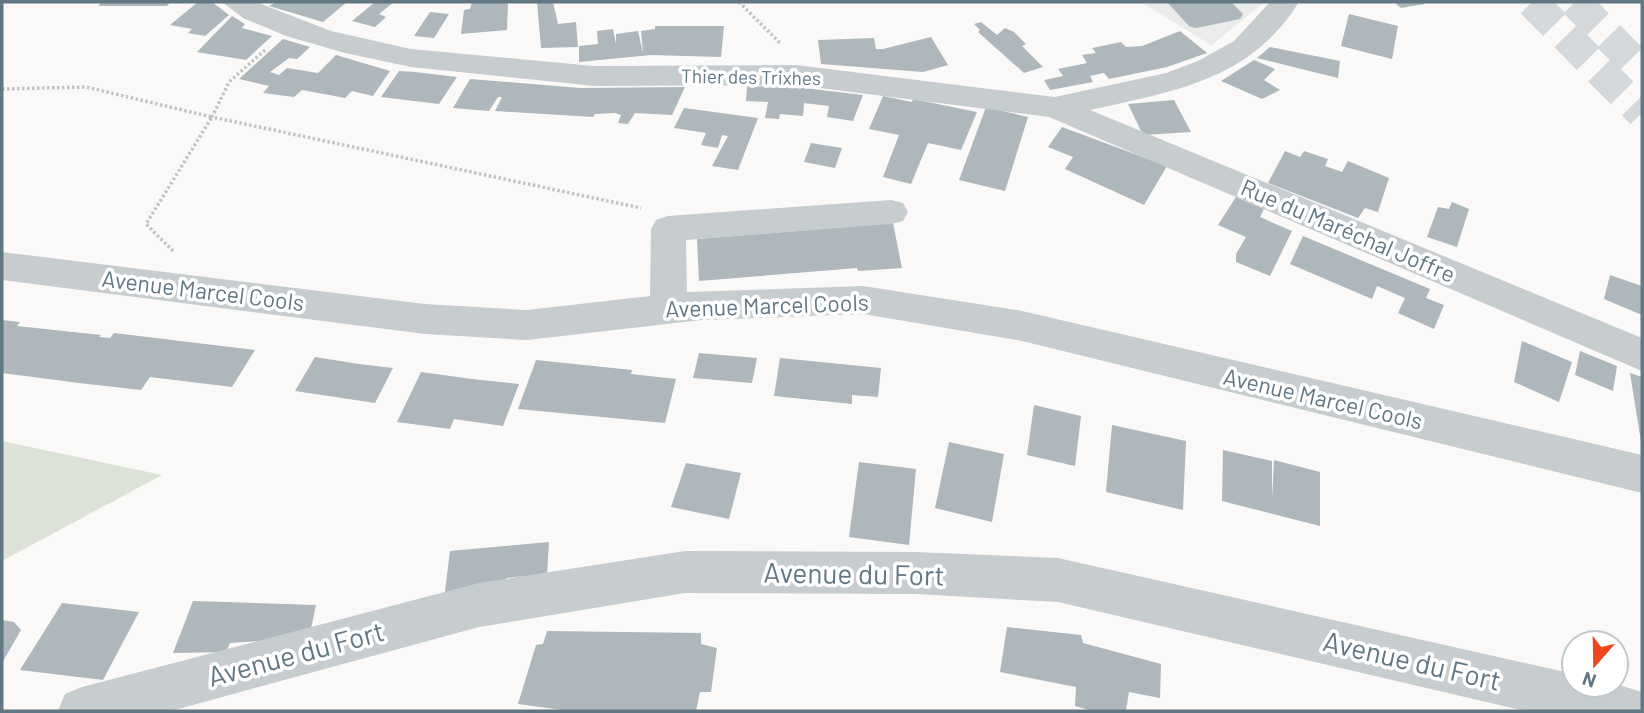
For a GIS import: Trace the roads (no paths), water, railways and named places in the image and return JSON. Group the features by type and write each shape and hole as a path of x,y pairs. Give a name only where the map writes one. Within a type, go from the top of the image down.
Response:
{"street":[{"name":"Thier des Trixhes","path":"236,2 248,10 292,26 383,54 594,76 796,75 1055,107 1173,81 1209,68 1244,48 1285,2"},
{"name":"Rue du Maréchal Joffre","path":"1055,107 1642,355"},
{"path":"669,308 668,229 891,212"},
{"name":"Avenue Marcel Cools","path":"2,266 425,319 527,325 669,308 863,300 1022,326 1642,474"},
{"name":"Avenue du Fort","path":"82,711 479,605 685,572 915,573 1058,580 1628,711"}],"tunnel":[{"path":"1532,2 1642,113"},
{"path":"1575,2 1642,70"}]}
